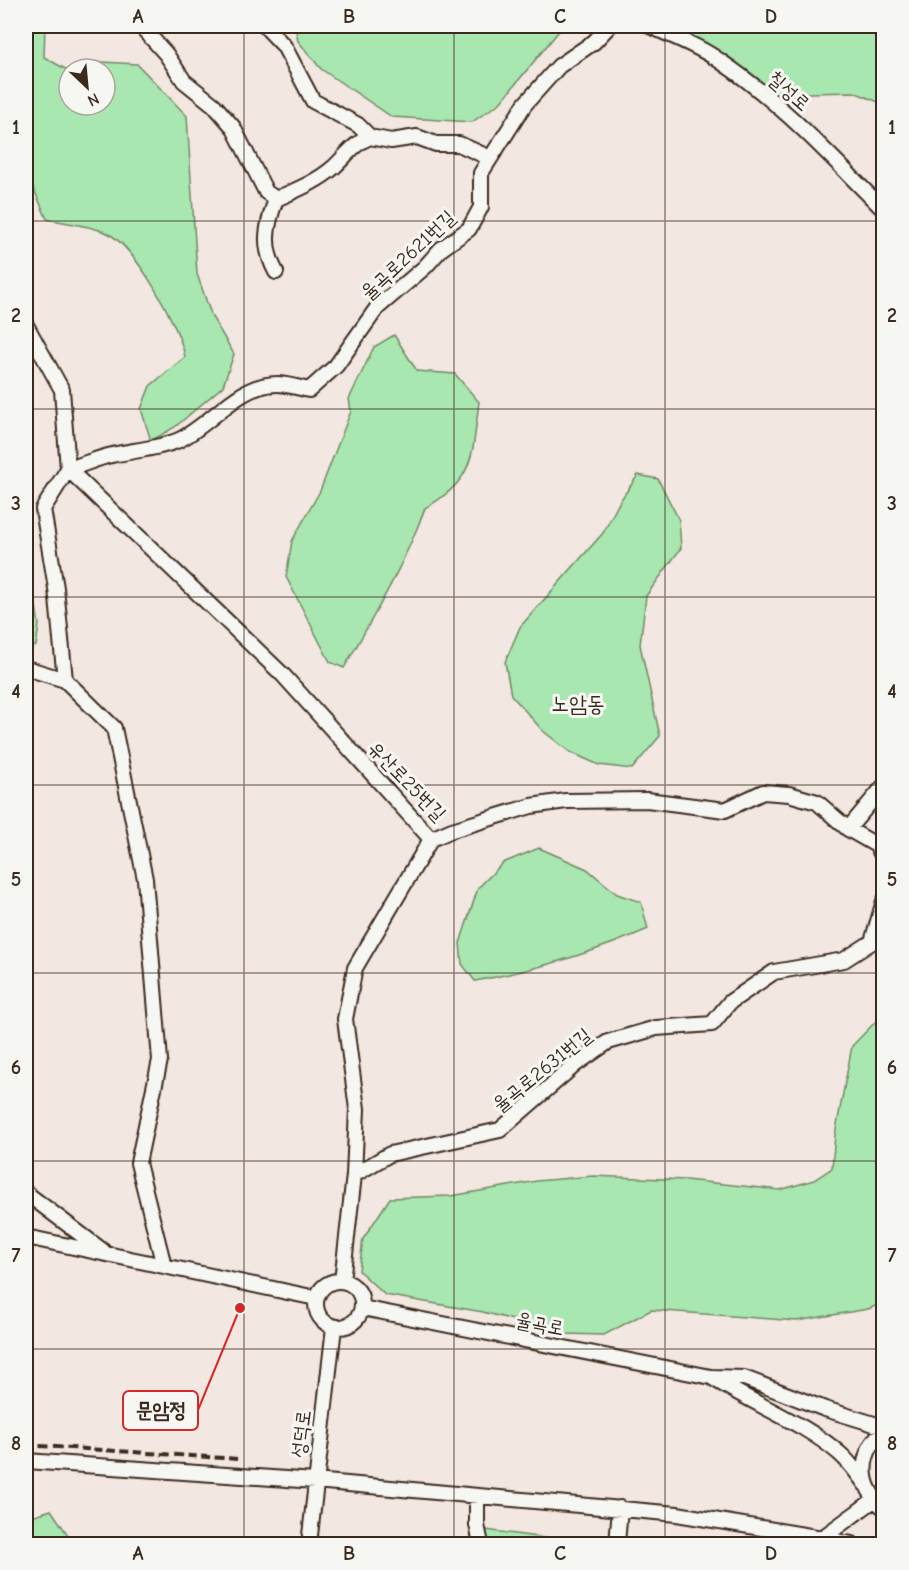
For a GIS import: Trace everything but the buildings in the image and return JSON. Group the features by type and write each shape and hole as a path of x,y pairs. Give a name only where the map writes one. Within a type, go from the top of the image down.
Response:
{"street":[{"path":"141,26 166,54 184,81 214,105 233,127 266,192 276,199"},
{"path":"265,26 284,46 313,101 358,126 370,137"},
{"name":"율곡로2621번길","path":"68,470 110,456 154,448 180,440 214,418 237,398 256,389 277,384 309,390 336,366 377,308 425,267 441,249 469,229 481,207 481,173 525,104 559,66 594,42 609,26"},
{"name":"칠성로","path":"650,26 720,60 757,89 804,130 884,210"},
{"path":"676,26 687,42"},
{"path":"276,272 266,253 269,218 276,199 308,185 334,167 356,142 370,137 391,141 417,137 436,144 459,144 490,158"},
{"path":"26,325 62,390 68,470 43,509 56,588 65,680"},
{"name":"유산로25번길","path":"68,470 284,675 431,839 452,830 531,806 566,801 609,798 647,800 725,810 763,792 789,794 817,802 848,829"},
{"path":"26,669 65,680 114,728 145,879 160,1060 138,1163 164,1266"},
{"path":"884,786 848,829 876,845 884,858"},
{"path":"342,1281 354,1175 357,1108 345,1019 355,968 431,839"},
{"name":"율곡로2631번길","path":"354,1175 390,1154 500,1130 576,1064 607,1042 656,1028 712,1024 730,1002 774,972 844,960 872,942 884,901"},
{"path":"26,1193 107,1254"},
{"path":"26,1237 316,1298"},
{"path":"342,1281 354,1287 359,1293 362,1308 355,1322 341,1328 321,1320 315,1306 316,1298 325,1286 342,1281"},
{"name":"율곡로","path":"362,1308 711,1377"},
{"name":"성덕로","path":"309,1545 334,1327"},
{"path":"711,1377 744,1378 825,1409 884,1428 866,1453 864,1469 866,1485"},
{"path":"711,1377 742,1397 823,1439 842,1455 879,1504 822,1538"},
{"path":"26,1461 315,1481 620,1508 677,1514 798,1539 822,1538 852,1545"},
{"path":"474,1545 477,1496"},
{"path":"617,1545 620,1508"},
{"path":"477,1525 481,1545"}],"green space":[{"path":"26,26 45,26 44,57 57,64 57,117 117,117 117,63 137,64 187,116 197,274 212,317 234,354 223,386 175,427 151,441 141,409 150,386 185,357 174,326 142,268 117,239 105,232 84,226 47,219 26,171"},
{"path":"295,26 563,26 500,103 472,122 392,117 321,69 298,41"},
{"path":"678,26 883,26 883,104 854,92 765,94 734,62 688,40"},
{"path":"394,335 417,371 455,374 479,402 475,437 463,476 442,498 425,508 398,570 344,668 330,662 286,577 292,541 320,491 351,411 349,399 374,347"},
{"path":"638,475 658,479 679,520 681,548 646,596 640,645 660,736 632,769 599,765 570,752 543,731 511,695 505,662 520,627 603,533 620,501"},
{"path":"26,587 34,592 39,625 36,646 26,648"},
{"path":"539,848 587,869 617,894 641,902 648,929 563,960 475,981 462,964 460,943 478,888 503,863"},
{"path":"880,1017 884,1018 883,1303 868,1309 797,1321 651,1310 604,1335 565,1334 483,1312 385,1295 359,1271 363,1239 390,1198 451,1196 537,1181 593,1176 686,1180 780,1190 814,1180 832,1168 835,1135 852,1046"},
{"path":"51,1510 74,1544 26,1544 26,1518"},
{"path":"486,1530 559,1540 562,1544 480,1544"}],"railway":[{"path":"26,1445 238,1459"}],"place":[{"name":"문암정","path":"240,1308"}],"district":[{"name":"노암동","path":"578,704"}]}
